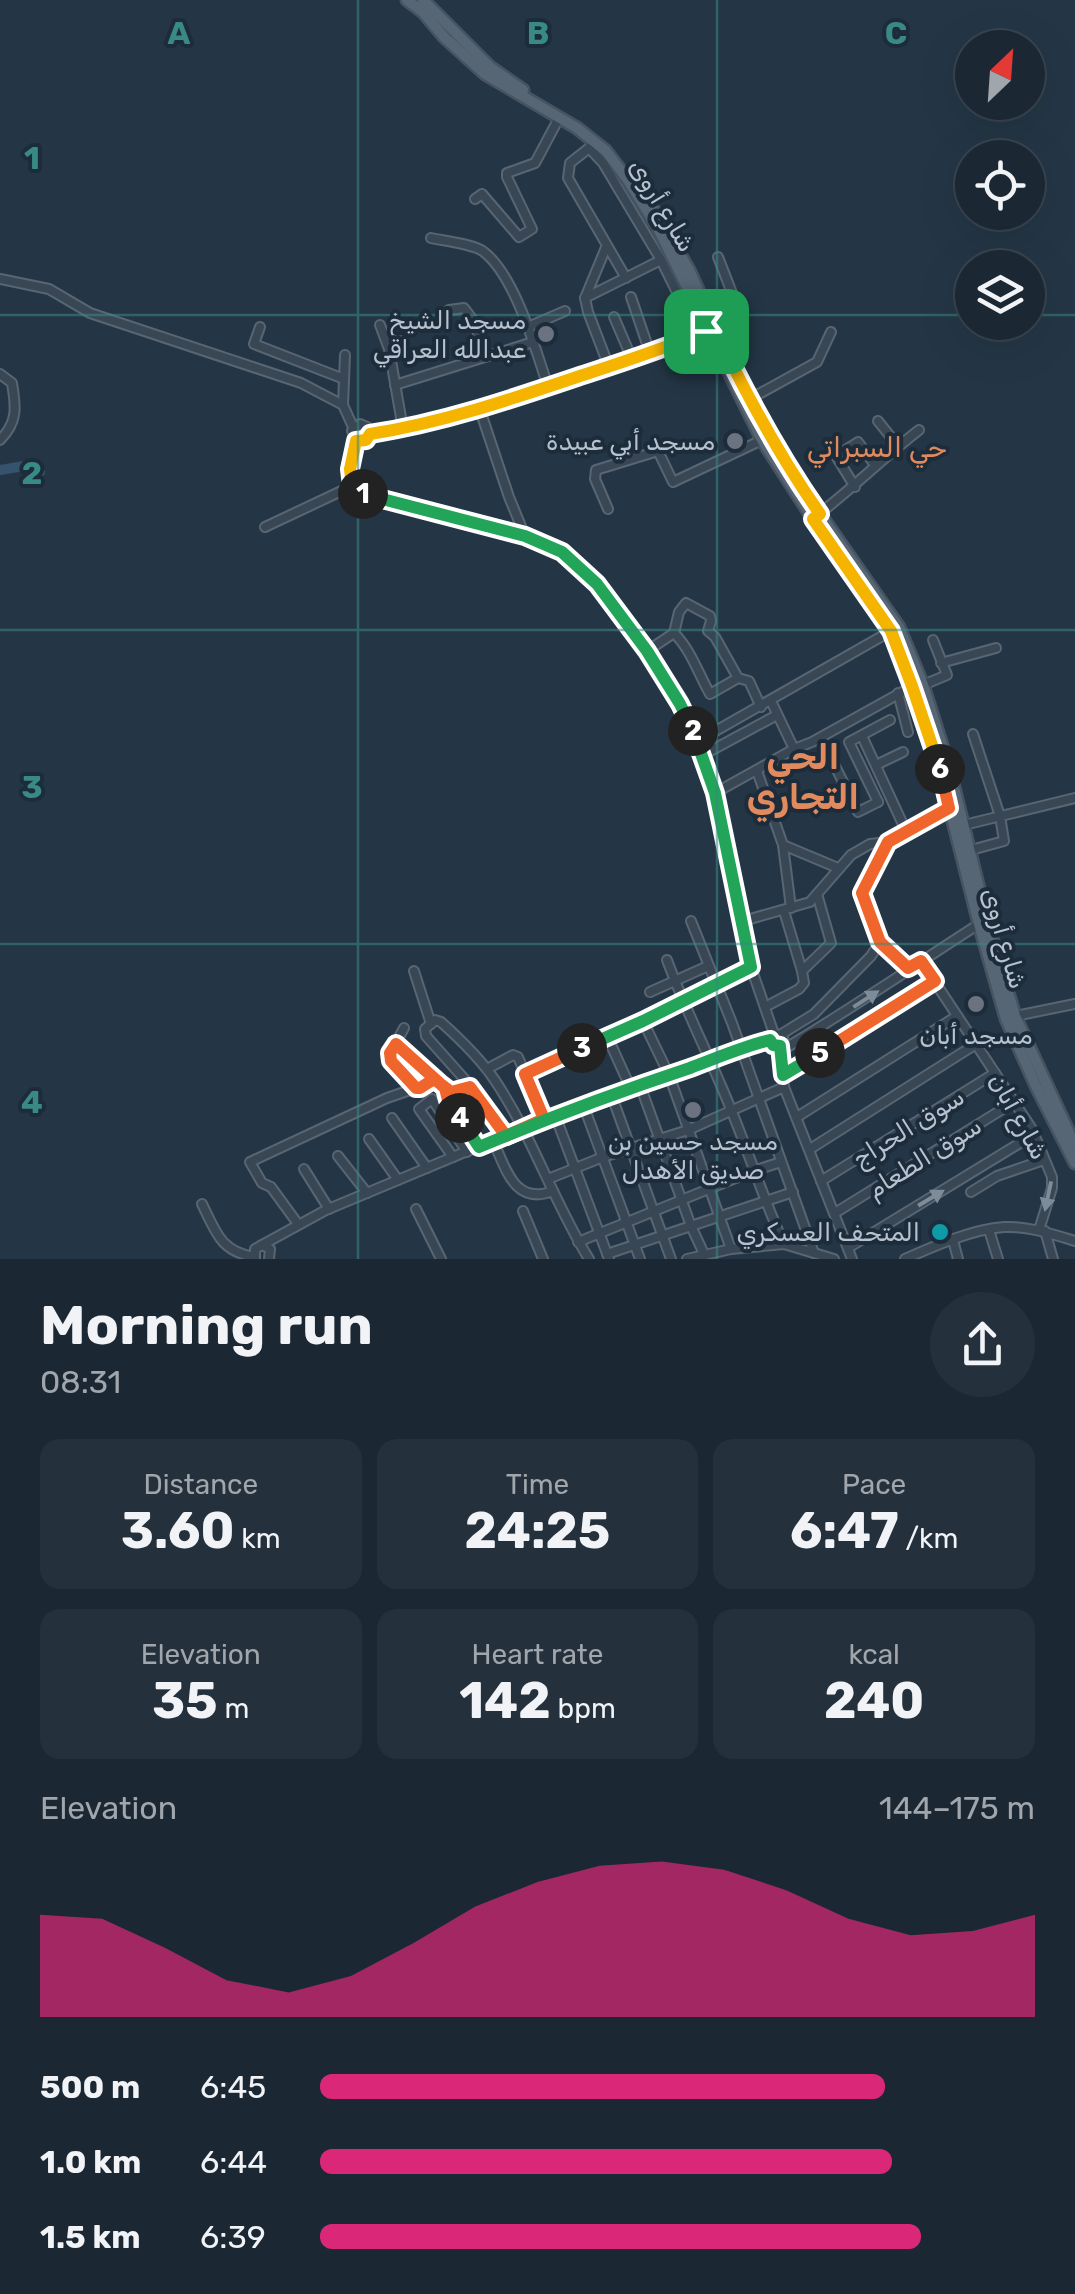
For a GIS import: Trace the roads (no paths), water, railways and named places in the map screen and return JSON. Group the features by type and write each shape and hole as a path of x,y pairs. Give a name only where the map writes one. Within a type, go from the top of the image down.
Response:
{"main road":[{"name":"شارع أروى","path":"407,0 425,6 490,66 580,124 610,147 622,162 688,270 706,331 816,516"},
{"name":"شارع أروى","path":"425,6 444,37 484,74 593,139 628,180 658,228 762,440 895,629 918,686 1028,1070 1075,1164"},
{"name":"شارع أروى","path":"953,805 971,850 983,922"},
{"name":"شارع أروى","path":"1011,1018 1075,1146"}],"street":[{"path":"475,199 482,194 519,237 532,228 506,177 507,173 535,163 559,118"},
{"path":"626,278 568,178 570,163 589,148 603,163 706,331"},
{"path":"430,238 482,250 497,267 514,294 548,387"},
{"path":"607,245 585,298 609,366"},
{"path":"356,441 366,440 370,434 480,410 706,331 739,311 718,257"},
{"path":"585,298 661,260"},
{"path":"0,279 49,290 90,313 301,383 343,405"},
{"path":"631,297 650,353"},
{"path":"449,310 464,308 487,356"},
{"path":"528,327 565,311"},
{"path":"614,317 632,359"},
{"path":"380,325 389,350 403,429"},
{"path":"260,327 254,344 344,379"},
{"path":"748,400 817,362 832,332"},
{"path":"395,385 533,342"},
{"path":"345,354 343,405 356,441 350,469 352,486 364,494 525,536 562,552 597,584 647,651 680,704 715,793 751,967 777,1039 784,1087 852,1259"},
{"path":"0,374 12,383 16,410 0,440"},
{"path":"480,410 525,536"},
{"path":"878,421 898,446"},
{"path":"353,427 364,424 370,434"},
{"path":"816,516 919,430"},
{"path":"608,509 595,480 596,470 658,451 672,482 762,440"},
{"path":"854,487 836,456 858,442 875,465"},
{"path":"265,527 352,486"},
{"path":"647,651 674,633 686,603 710,616 708,631 738,678 749,681 761,706"},
{"path":"698,742 895,629"},
{"path":"674,633 684,642 710,694 738,678"},
{"path":"715,793 898,693 947,675 933,640"},
{"path":"942,663 996,648"},
{"path":"898,693 908,732"},
{"path":"771,701 794,749"},
{"path":"703,755 777,715"},
{"path":"878,802 849,742 890,720"},
{"path":"971,850 1004,841 974,734"},
{"path":"862,736 906,831"},
{"path":"828,752 858,812 892,797"},
{"path":"876,765 903,752"},
{"path":"757,771 783,844 788,909 804,982 799,989 764,1008"},
{"path":"964,825 1075,798"},
{"path":"742,921 810,902 851,854 870,844 888,842 953,805"},
{"path":"888,842 862,893 880,942 908,968"},
{"path":"783,844 838,868"},
{"path":"802,971 831,943 817,894"},
{"path":"691,921 814,1252"},
{"path":"777,1039 789,1046 983,922"},
{"path":"202,1204 220,1241 255,1258 255,1249 366,1193 583,1104 738,1048 777,1039 821,1008 880,942"},
{"path":"668,960 784,1244"},
{"name":"شارع أبان","path":"921,961 1014,1102 1052,1177 1042,1231"},
{"path":"650,992 708,966"},
{"path":"525,1074 751,967"},
{"path":"414,971 430,1024"},
{"path":"783,1075 935,981"},
{"path":"1011,1018 1075,1004"},
{"path":"821,1008 830,1022"},
{"path":"798,1117 957,1016"},
{"path":"506,1136 426,1036 425,1029 436,1020 487,1069 506,1096 589,1259"},
{"path":"643,1021 669,1075 731,1249"},
{"path":"404,1028 390,1053 391,1061 416,1088"},
{"path":"608,1036 661,1138 704,1254"},
{"path":"396,1044 451,1092 470,1087"},
{"path":"810,1149 976,1044"},
{"path":"487,1069 516,1055 544,1119"},
{"name":"سوق الحراج","path":"822,1181 995,1073"},
{"path":"298,1224 271,1186 262,1183 250,1162 434,1079"},
{"path":"548,1180 603,1157 688,1130 784,1087"},
{"path":"445,1088 448,1100 479,1147"},
{"path":"611,1094 671,1259"},
{"path":"453,1158 420,1108 432,1100 467,1152"},
{"name":"سوق الطعام","path":"834,1213 1014,1102"},
{"path":"583,1104 640,1259"},
{"path":"554,1115 608,1256 793,1192"},
{"path":"392,1118 427,1168"},
{"path":"848,1248 1033,1135"},
{"path":"368,1139 398,1180"},
{"path":"493,1141 522,1192 535,1196 552,1191"},
{"path":"338,1156 366,1193"},
{"path":"971,1192 997,1176 1044,1160"},
{"path":"578,1242 781,1162"},
{"path":"304,1169 330,1209"},
{"path":"416,1209 441,1259"},
{"path":"522,1210 542,1259"},
{"path":"906,1259 953,1240 1004,1228 1042,1231 1075,1241"},
{"path":"990,1230 998,1259"},
{"path":"1042,1231 1053,1259"},
{"path":"953,1240 958,1259"},
{"path":"687,1259 731,1249 784,1244 802,1254 814,1252 834,1259"},
{"path":"262,1245 270,1249 270,1259"}],"waterway":[{"path":"0,470 24,466 40,472"}],"place":[{"name":"مسجد الشيخ عبدالله العراقي","path":"546,334"},
{"name":"مسجد أبي عبيدة","path":"735,441"},
{"name":"مسجد أبان","path":"976,1004"},
{"name":"مسجد حسين بن صديق الأهدل","path":"693,1110"},
{"name":"المتحف العسكري","path":"940,1232"}],"district":[{"name":"حي السبراتي","path":"877,447"},
{"name":"الحي التجاري","path":"803,777"}]}
